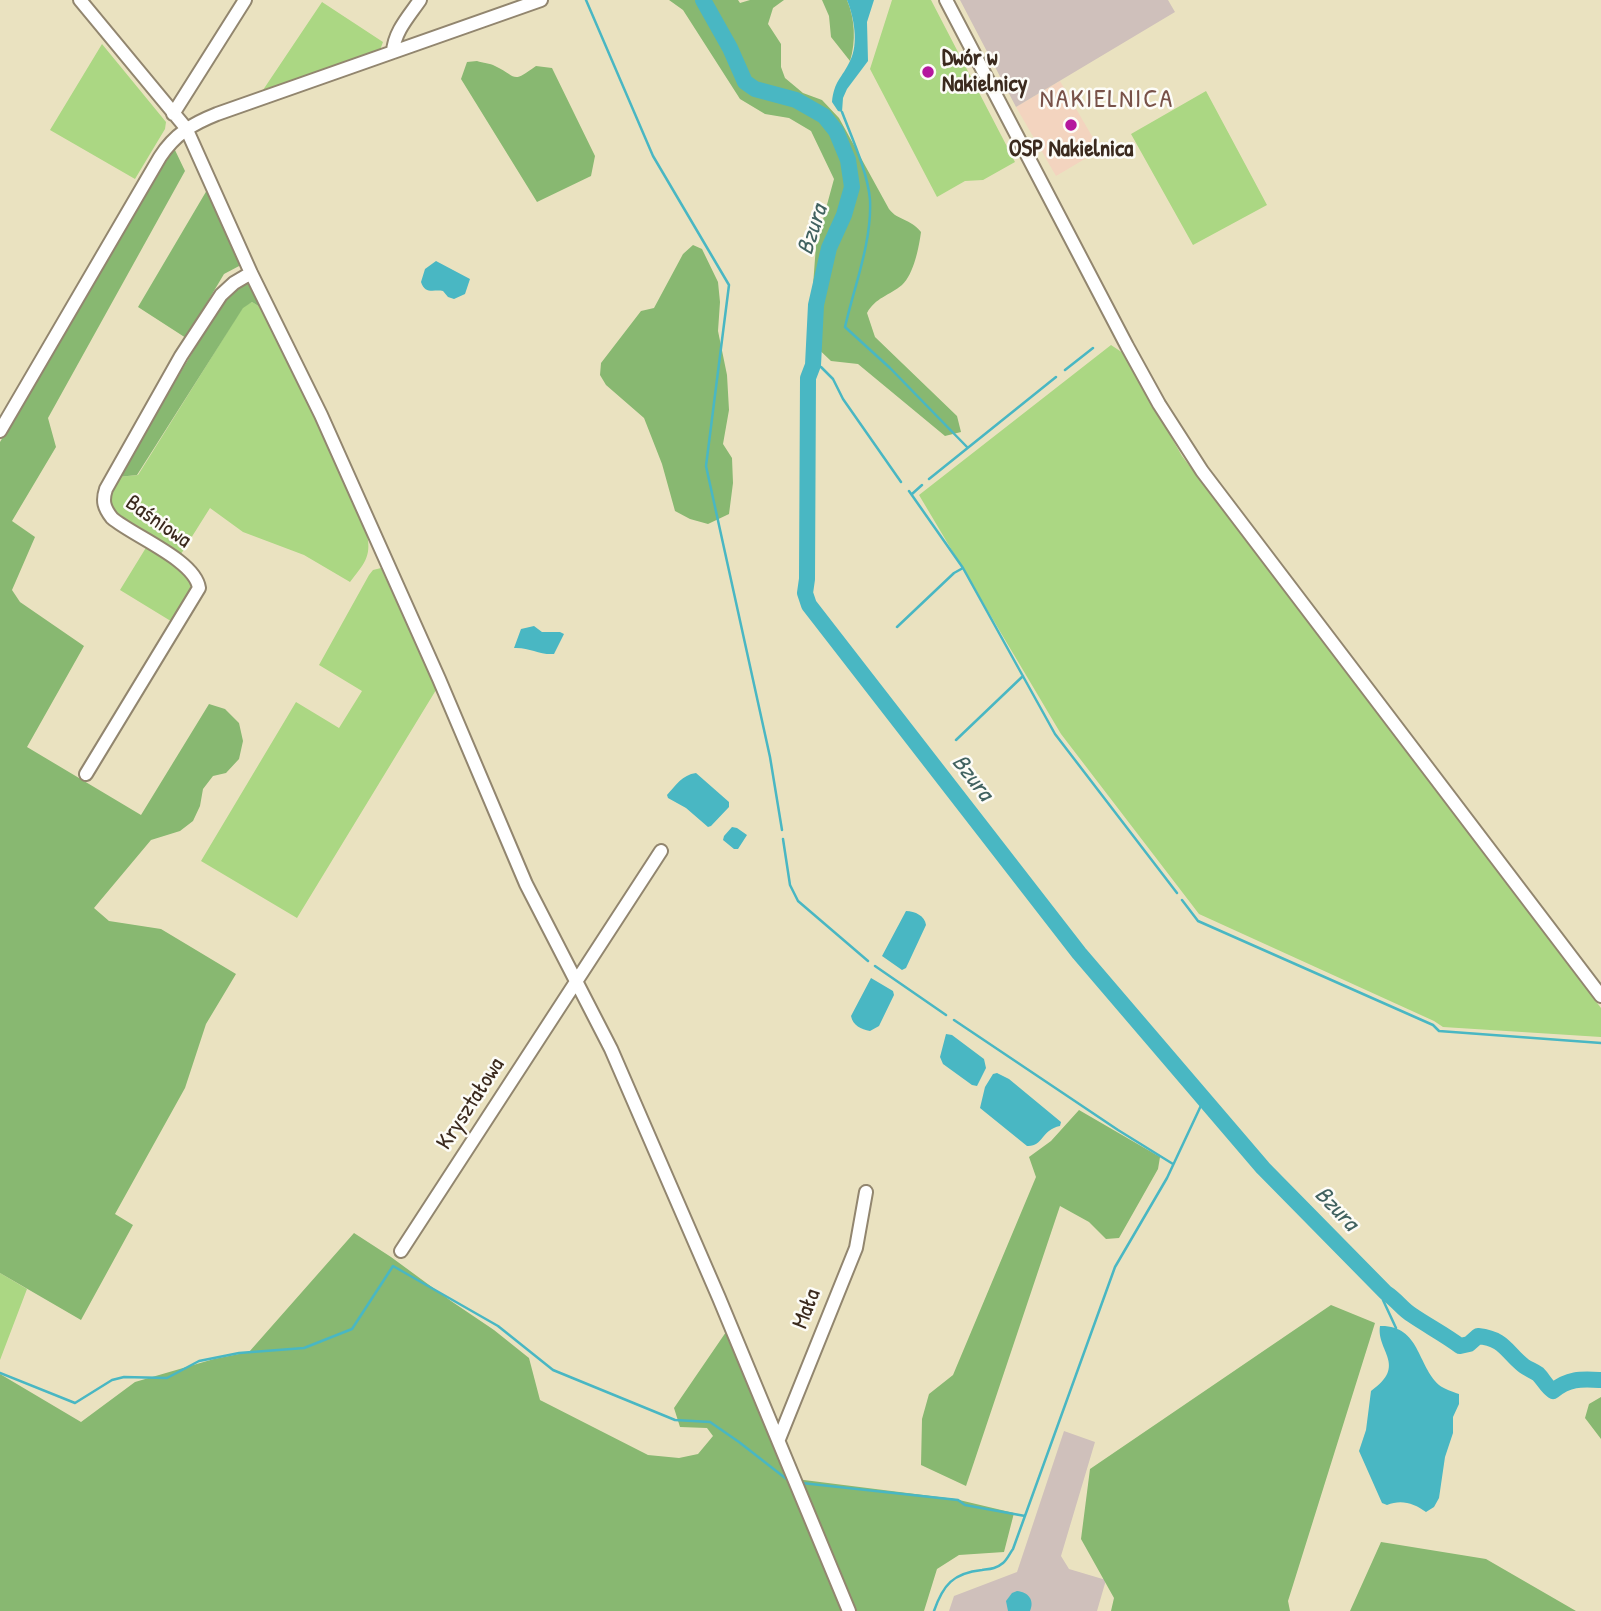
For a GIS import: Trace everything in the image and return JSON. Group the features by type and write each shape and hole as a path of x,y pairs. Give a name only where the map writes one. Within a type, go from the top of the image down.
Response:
{"street":[{"path":"80,0 186,128 251,273 321,415 439,679 526,884 611,1049 779,1439 849,1611"},
{"path":"173,114 245,0"},
{"path":"393,52 393,42 420,0"},
{"path":"0,431 160,157 173,139 186,128 217,114 541,0"},
{"path":"946,0 1114,322 1180,438 1202,471 1601,996"},
{"name":"Baśniowa","path":"86,774 199,588 198,580 180,563 112,518 103,499 106,489 181,356 221,295 251,273"},
{"name":"Kryształowa","path":"401,1251 661,851"},
{"name":"Mała","path":"779,1439 856,1248 866,1192"}],"shaded area":[{"path":"960,0 1168,0 1175,12 1016,107"},
{"path":"1060,81 1100,150 1056,176 1016,107"},
{"path":"1064,1431 1095,1442 1061,1556 1069,1569 1106,1580 1097,1611 949,1611 954,1596 1017,1572"}],"green space":[{"path":"669,0 738,0 740,3 750,0 784,0 773,8 768,24 781,44 781,67 785,78 803,93 822,100 839,118 889,209 921,232 915,260 906,280 874,304 867,313 875,337 957,416 961,432 945,436 858,364 831,361 809,340 816,245 834,179 811,131 789,118 765,114 740,99 683,10"},
{"path":"822,0 847,0 854,30 850,61 831,37 829,16"},
{"path":"892,0 931,0 1015,162 983,180 965,181 937,197 870,69"},
{"path":"322,2 383,42 380,50 263,90"},
{"path":"102,44 166,122 165,129 135,179 50,130"},
{"path":"477,61 493,65 515,77 536,66 552,68 595,156 591,176 537,202 461,79 467,62"},
{"path":"1206,91 1267,205 1193,245 1131,134"},
{"path":"174,148 185,171 48,418 56,447 12,521 35,537 12,590 20,602 84,646 27,747 141,815 209,704 225,709 239,723 243,741 239,759 226,773 213,776 203,789 200,806 193,821 180,831 151,840 94,908 109,921 161,929 236,974 206,1024 185,1088 115,1214 133,1225 81,1320 0,1273 0,442"},
{"path":"207,190 241,265 224,274 186,338 138,307"},
{"path":"693,245 702,249 718,282 718,331 727,375 729,410 723,444 732,458 733,483 729,514 708,524 675,511 662,464 644,418 606,385 600,375 601,363 641,311 654,308 683,254"},
{"path":"249,281 260,307 252,302 243,308 137,475 118,477 222,303 239,286"},
{"path":"252,302 260,307 329,447 367,535 367,555 350,582 304,555 243,532 210,508 181,554 132,528 111,509 111,497 118,477 138,475 243,307"},
{"path":"1111,345 1123,353 1182,456 1601,1008 1601,1037 1443,1027 1199,914 1061,734 919,495"},
{"path":"147,546 186,573 194,587 174,623 120,590"},
{"path":"381,568 436,690 297,918 201,861 296,702 339,728 362,691 319,665 369,575 373,570"},
{"path":"1079,1110 1160,1157 1158,1169 1119,1238 1106,1239 1089,1222 1060,1206 966,1486 921,1465 922,1419 929,1394 953,1375 1036,1177 1029,1157 1051,1141"},
{"path":"354,1233 494,1330 529,1358 540,1400 648,1455 679,1458 698,1454 713,1436 707,1428 680,1427 674,1408 726,1332 788,1478 955,1499 1014,1513 1004,1552 959,1555 937,1569 924,1611 0,1611 0,1374 81,1422 135,1382 214,1359 249,1352"},
{"path":"0,1273 27,1289 0,1360"},
{"path":"1331,1305 1375,1323 1288,1601 1290,1611 1111,1611 1114,1598 1081,1539 1090,1469"},
{"path":"1601,1397 1601,1439 1585,1418 1589,1404"},
{"path":"1381,1542 1486,1559 1576,1611 1350,1611"}],"water":[{"path":"847,0 874,0 867,22 868,61 847,89 842,112 838,111 832,102 836,84 853,54 855,39"},
{"path":"436,261 470,279 465,294 454,299 443,291 425,289 421,282 425,269"},
{"path":"534,626 542,632 564,634 554,654 514,648 521,629"},
{"path":"696,773 729,802 729,807 708,827 667,795 683,778"},
{"path":"732,827 747,835 738,849 723,840"},
{"path":"906,911 919,915 926,925 906,968 902,970 882,956"},
{"path":"871,978 893,991 894,995 879,1026 870,1031 858,1026 851,1016"},
{"path":"946,1034 952,1035 984,1059 986,1068 977,1086 943,1064 940,1057"},
{"path":"997,1073 1009,1079 1061,1122 1060,1126 1049,1131 1036,1144 1027,1146 980,1108 985,1087 993,1074"},
{"path":"1380,1326 1393,1327 1403,1332 1439,1385 1459,1394 1439,1498 1434,1507 1426,1512 1407,1503 1382,1503 1359,1451 1366,1430 1371,1391 1382,1382 1389,1366"},
{"path":"1017,1591 1030,1597 1030,1611 1008,1611 1006,1601"}],"waterway":[{"path":"586,0 653,156 729,285 706,466 770,757 782,830"},
{"name":"Bzura","path":"703,0 730,48 745,82 755,89 796,100 824,116 836,131 848,160 852,187 844,215 829,248 816,305 813,365 808,378 805,593 809,605 1079,953 1263,1168 1386,1293 1408,1313 1460,1346 1469,1344 1478,1336 1500,1343 1524,1366 1538,1374 1553,1391 1576,1380 1601,1380"},
{"path":"842,112 863,167 870,200 865,248 845,327 890,368 967,447"},
{"path":"1065,370 1093,348"},
{"path":"813,365 821,367 833,379 843,399 901,482"},
{"path":"929,479 1056,377"},
{"path":"912,494 922,485"},
{"path":"909,491 963,568 1055,734 1177,893"},
{"path":"897,627 954,573 963,568"},
{"path":"956,740 1023,676"},
{"path":"783,839 790,885 798,901 868,961"},
{"path":"1182,900 1198,921 1433,1025 1439,1031 1601,1043"},
{"path":"875,966 946,1015"},
{"path":"954,1020 1173,1164"},
{"path":"934,1611 945,1587 956,1577 998,1566 1013,1549 1115,1267 1167,1178 1205,1097"},
{"path":"0,1373 75,1403 112,1380 124,1377 167,1378 199,1361 239,1353 304,1348 352,1329 393,1266 498,1326 553,1370 675,1420 710,1422 789,1481"},
{"path":"1386,1293 1383,1300 1396,1328"},
{"path":"802,1483 958,1500 965,1505 1025,1516"}],"place":[{"name":"Dwór w Nakielnicy","path":"928,72"},
{"name":"OSP Nakielnica","path":"1071,125"}],"district":[{"name":"NAKIELNICA","path":"1107,100"}]}
